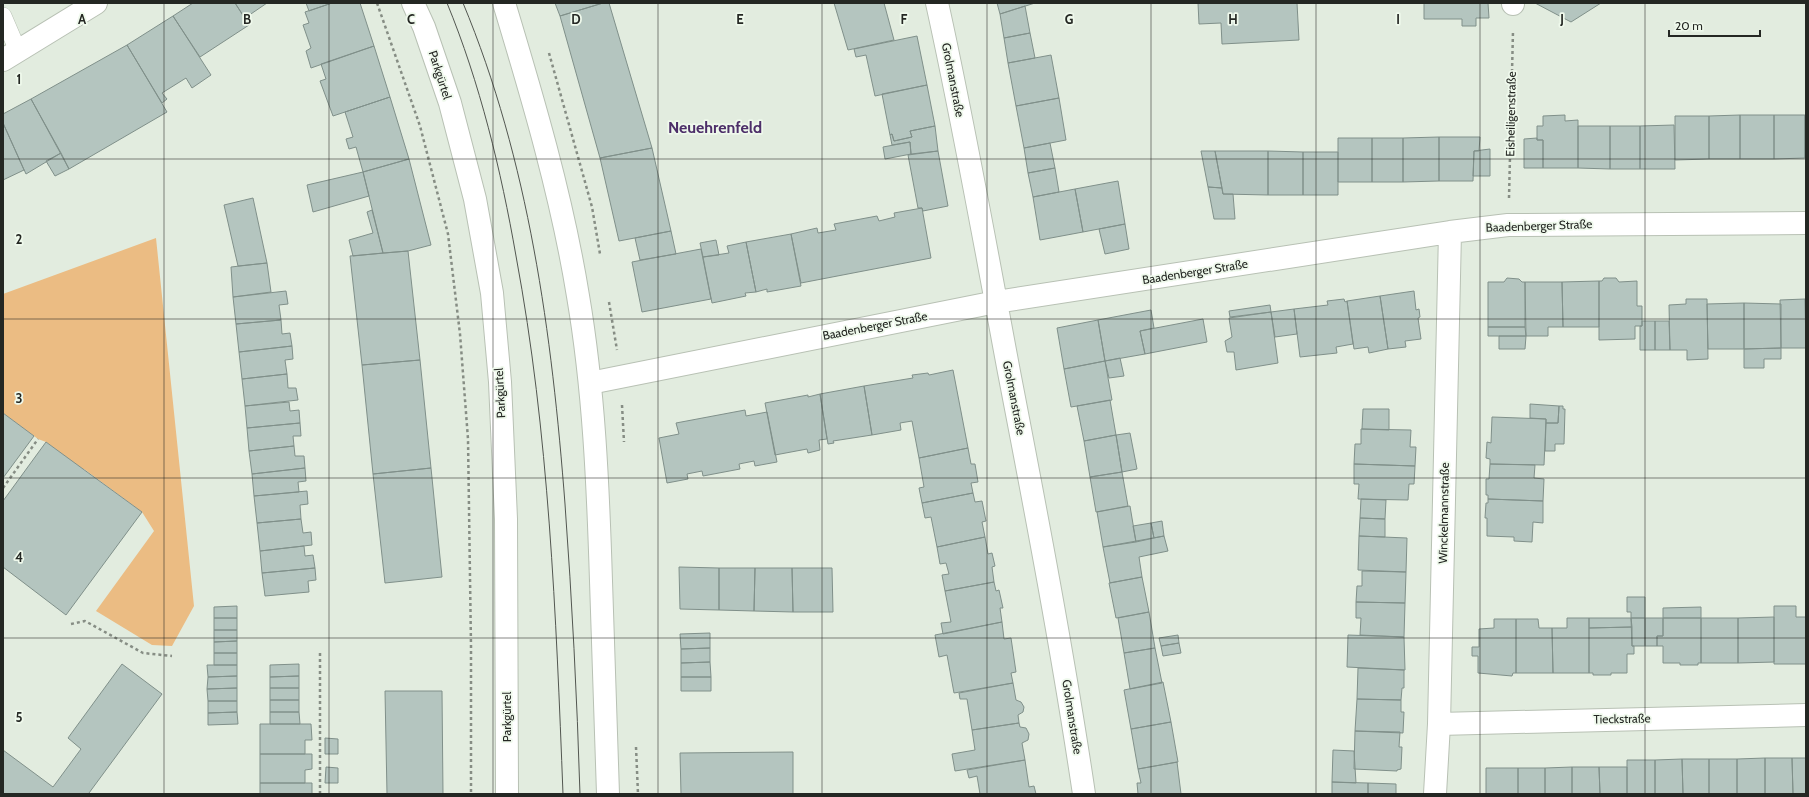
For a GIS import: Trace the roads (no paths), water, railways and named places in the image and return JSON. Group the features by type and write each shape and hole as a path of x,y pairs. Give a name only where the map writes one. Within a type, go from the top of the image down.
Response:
{"street":[{"path":"10,55 96,3"},
{"name":"Parkgürtel","path":"413,3 424,27 450,103 475,199 492,293 500,382 506,519 507,794"},
{"path":"504,3 558,197 578,295 590,383 597,468 608,794"},
{"name":"Grolmanstraße","path":"937,3 955,87 1038,526 1074,728 1084,794"},
{"name":"Baadenberger Straße","path":"590,383 996,302 1450,232 1508,225 1806,223"},
{"name":"Winckelmannstraße","path":"1435,794 1439,724 1450,232"},
{"name":"Tieckstraße","path":"1439,724 1806,715"}],"lane":[{"path":"3,16 10,55"}],"tram line":[{"path":"447,3 470,64 488,127 504,191 527,323 544,457 554,591 563,794"},
{"path":"463,3 486,63 505,124 521,186 534,249 544,312 553,376 565,504 574,649 580,794"}],"district":[{"name":"Neuehrenfeld","path":"715,127"}]}
